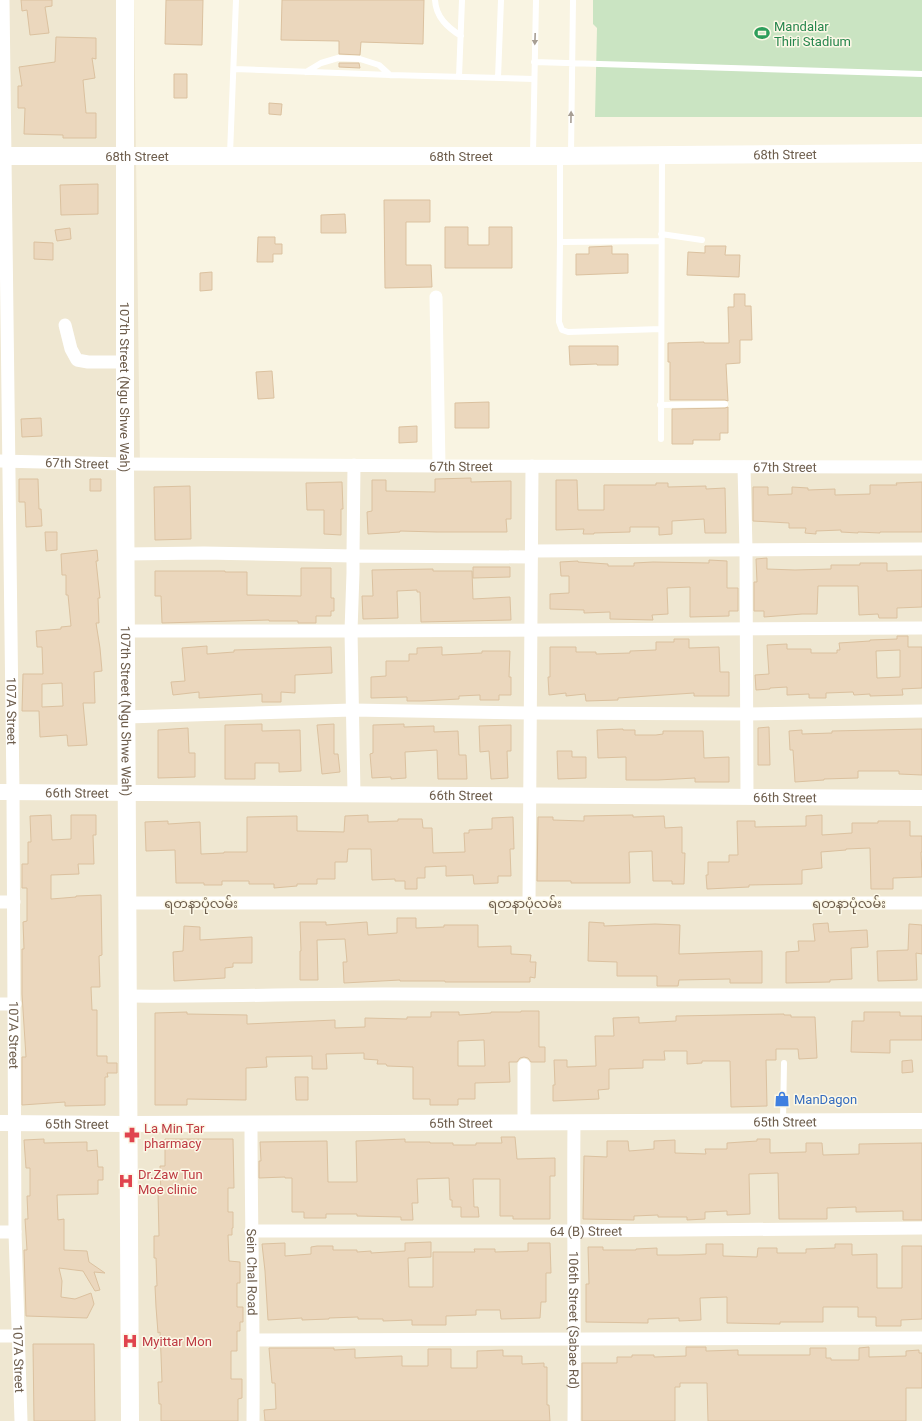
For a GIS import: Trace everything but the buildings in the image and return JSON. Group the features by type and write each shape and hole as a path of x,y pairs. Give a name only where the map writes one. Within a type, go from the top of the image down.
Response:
{"main road":[{"name":"107th Street (Ngu Shwe Wah)","path":"125,0 125,464 128,793 130,1421"},
{"name":"68th Street","path":"2,156 565,156 922,153"}],"street":[{"name":"107A Street","path":"3,0 2,156 7,792 14,902 15,1004 8,1123 15,1232 21,1421"},
{"path":"436,297 439,466"},
{"path":"65,325 71,349 77,360 88,362 125,362"},
{"name":"67th Street","path":"4,461 125,464 922,467"},
{"path":"354,465 351,632 354,794"},
{"path":"529,903 532,466"},
{"path":"744,467 748,796"},
{"path":"126,554 204,553 353,556 746,549 922,549"},
{"path":"127,631 351,632 746,628 922,628"},
{"path":"127,717 352,710 747,714 922,711"},
{"name":"66th Street","path":"7,792 922,798"},
{"path":"0,902 14,902"},
{"name":"ရတနာပုံလမ်း","path":"128,903 922,903"},
{"path":"129,996 212,997 382,994 738,996 922,995"},
{"path":"0,1004 15,1004"},
{"path":"524,1065 524,1123"},
{"name":"65th Street","path":"8,1123 251,1124 922,1121"},
{"name":"106th Street (Sabae Rd)","path":"574,1123 574,1421"},
{"name":"Sein Chal Road","path":"251,1124 251,1231 254,1340 253,1421"},
{"name":"64 (B) Street","path":"251,1231 573,1231 922,1228"},
{"path":"0,1232 15,1232"},
{"path":"0,1336 18,1336"},
{"path":"254,1340 922,1338"}],"lane":[{"path":"230,156 236,0"},
{"path":"435,0 439,17 448,28 461,36"},
{"path":"459,77 462,0"},
{"path":"498,78 501,0"},
{"path":"532,156 536,0"},
{"path":"573,0 572,63 560,242 559,322 562,330 568,332 661,329"},
{"path":"306,72 326,61 338,58 360,58 379,65 390,75"},
{"path":"534,62 922,74"},
{"path":"234,69 534,79"},
{"path":"660,439 662,154"},
{"path":"661,234 702,240"},
{"path":"560,242 661,241"},
{"path":"660,405 725,404"},
{"path":"783,1122 784,1063"}],"shaded area":[{"path":"0,0 134,0 140,468 922,468 922,1421 0,1421"}],"green space":[{"path":"593,0 922,0 922,117 595,117 597,28 593,24"}],"place":[{"name":"Mandalar Thiri Stadium","path":"762,33"},
{"name":"ManDagon","path":"782,1099"},
{"name":"La Min Tar pharmacy","path":"132,1135"},
{"name":"Dr.Zaw Tun Moe clinic","path":"126,1181"},
{"name":"Myittar Mon","path":"130,1341"}]}
